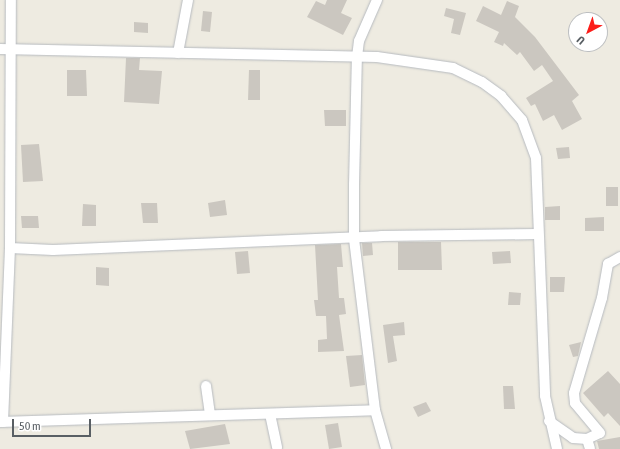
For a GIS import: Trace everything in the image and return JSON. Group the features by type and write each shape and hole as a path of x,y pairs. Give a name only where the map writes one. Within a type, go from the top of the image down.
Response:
{"street":[{"path":"11,0 4,49 10,248 2,422 375,410"},
{"path":"178,53 188,0"},
{"path":"377,0 359,41 357,57 354,238 375,410 386,449"},
{"path":"4,49 397,59 453,68 482,82 502,96 522,120 536,158 539,317 549,421 557,449"},
{"path":"10,248 53,250 354,238 538,234"},
{"path":"549,421 573,438 588,444 600,433 575,403 574,394 602,298 608,264 620,257"},
{"path":"206,386 210,415"},
{"path":"270,414 277,447"}],"building":[{"path":"327,0 347,0 341,13 352,18 343,35 307,17 316,1 325,5"},
{"path":"507,1 519,6 515,17 535,37 579,95 572,101 582,119 562,130 554,115 543,121 535,104 531,106 526,98 553,81 542,65 534,71 520,52 517,55 504,43 503,46 494,42 499,32 476,21 483,6 501,15"},
{"path":"446,8 466,13 460,35 451,33 454,19 444,16"},
{"path":"203,11 212,12 210,32 201,31"},
{"path":"134,22 148,23 148,33 134,32"},
{"path":"126,58 140,58 139,70 162,71 159,104 124,102"},
{"path":"67,70 86,70 87,96 67,96"},
{"path":"249,70 260,70 260,100 248,100"},
{"path":"324,110 346,110 346,126 325,126"},
{"path":"39,144 43,181 23,182 21,145"},
{"path":"569,147 570,158 558,159 556,148"},
{"path":"606,187 618,187 618,206 606,206"},
{"path":"225,200 227,215 210,217 208,203"},
{"path":"141,203 157,203 158,223 143,223"},
{"path":"83,204 96,205 96,226 82,226"},
{"path":"560,206 560,220 545,220 545,207"},
{"path":"21,216 38,216 39,228 22,228"},
{"path":"604,217 604,231 585,231 585,218"},
{"path":"398,242 441,242 442,270 398,270"},
{"path":"362,243 372,243 373,255 363,256"},
{"path":"341,244 343,267 337,267 339,298 344,298 346,314 339,315 344,351 318,352 318,340 327,339 326,316 316,316 314,300 318,300 315,245"},
{"path":"248,251 250,273 237,274 235,252"},
{"path":"510,251 511,263 493,264 492,252"},
{"path":"96,267 109,268 109,286 96,285"},
{"path":"550,277 565,277 564,292 550,292"},
{"path":"509,292 521,293 520,305 508,305"},
{"path":"404,322 405,335 393,336 397,361 388,363 383,325"},
{"path":"581,342 578,356 573,357 569,345"},
{"path":"362,355 365,385 350,387 346,356"},
{"path":"608,371 620,384 620,426 608,413 604,417 583,393"},
{"path":"503,386 513,386 515,409 504,409"},
{"path":"426,402 431,411 418,417 413,407"},
{"path":"338,423 342,447 329,449 325,425"},
{"path":"225,424 230,444 190,449 185,431"},
{"path":"620,437 620,449 599,449 597,441"}]}
